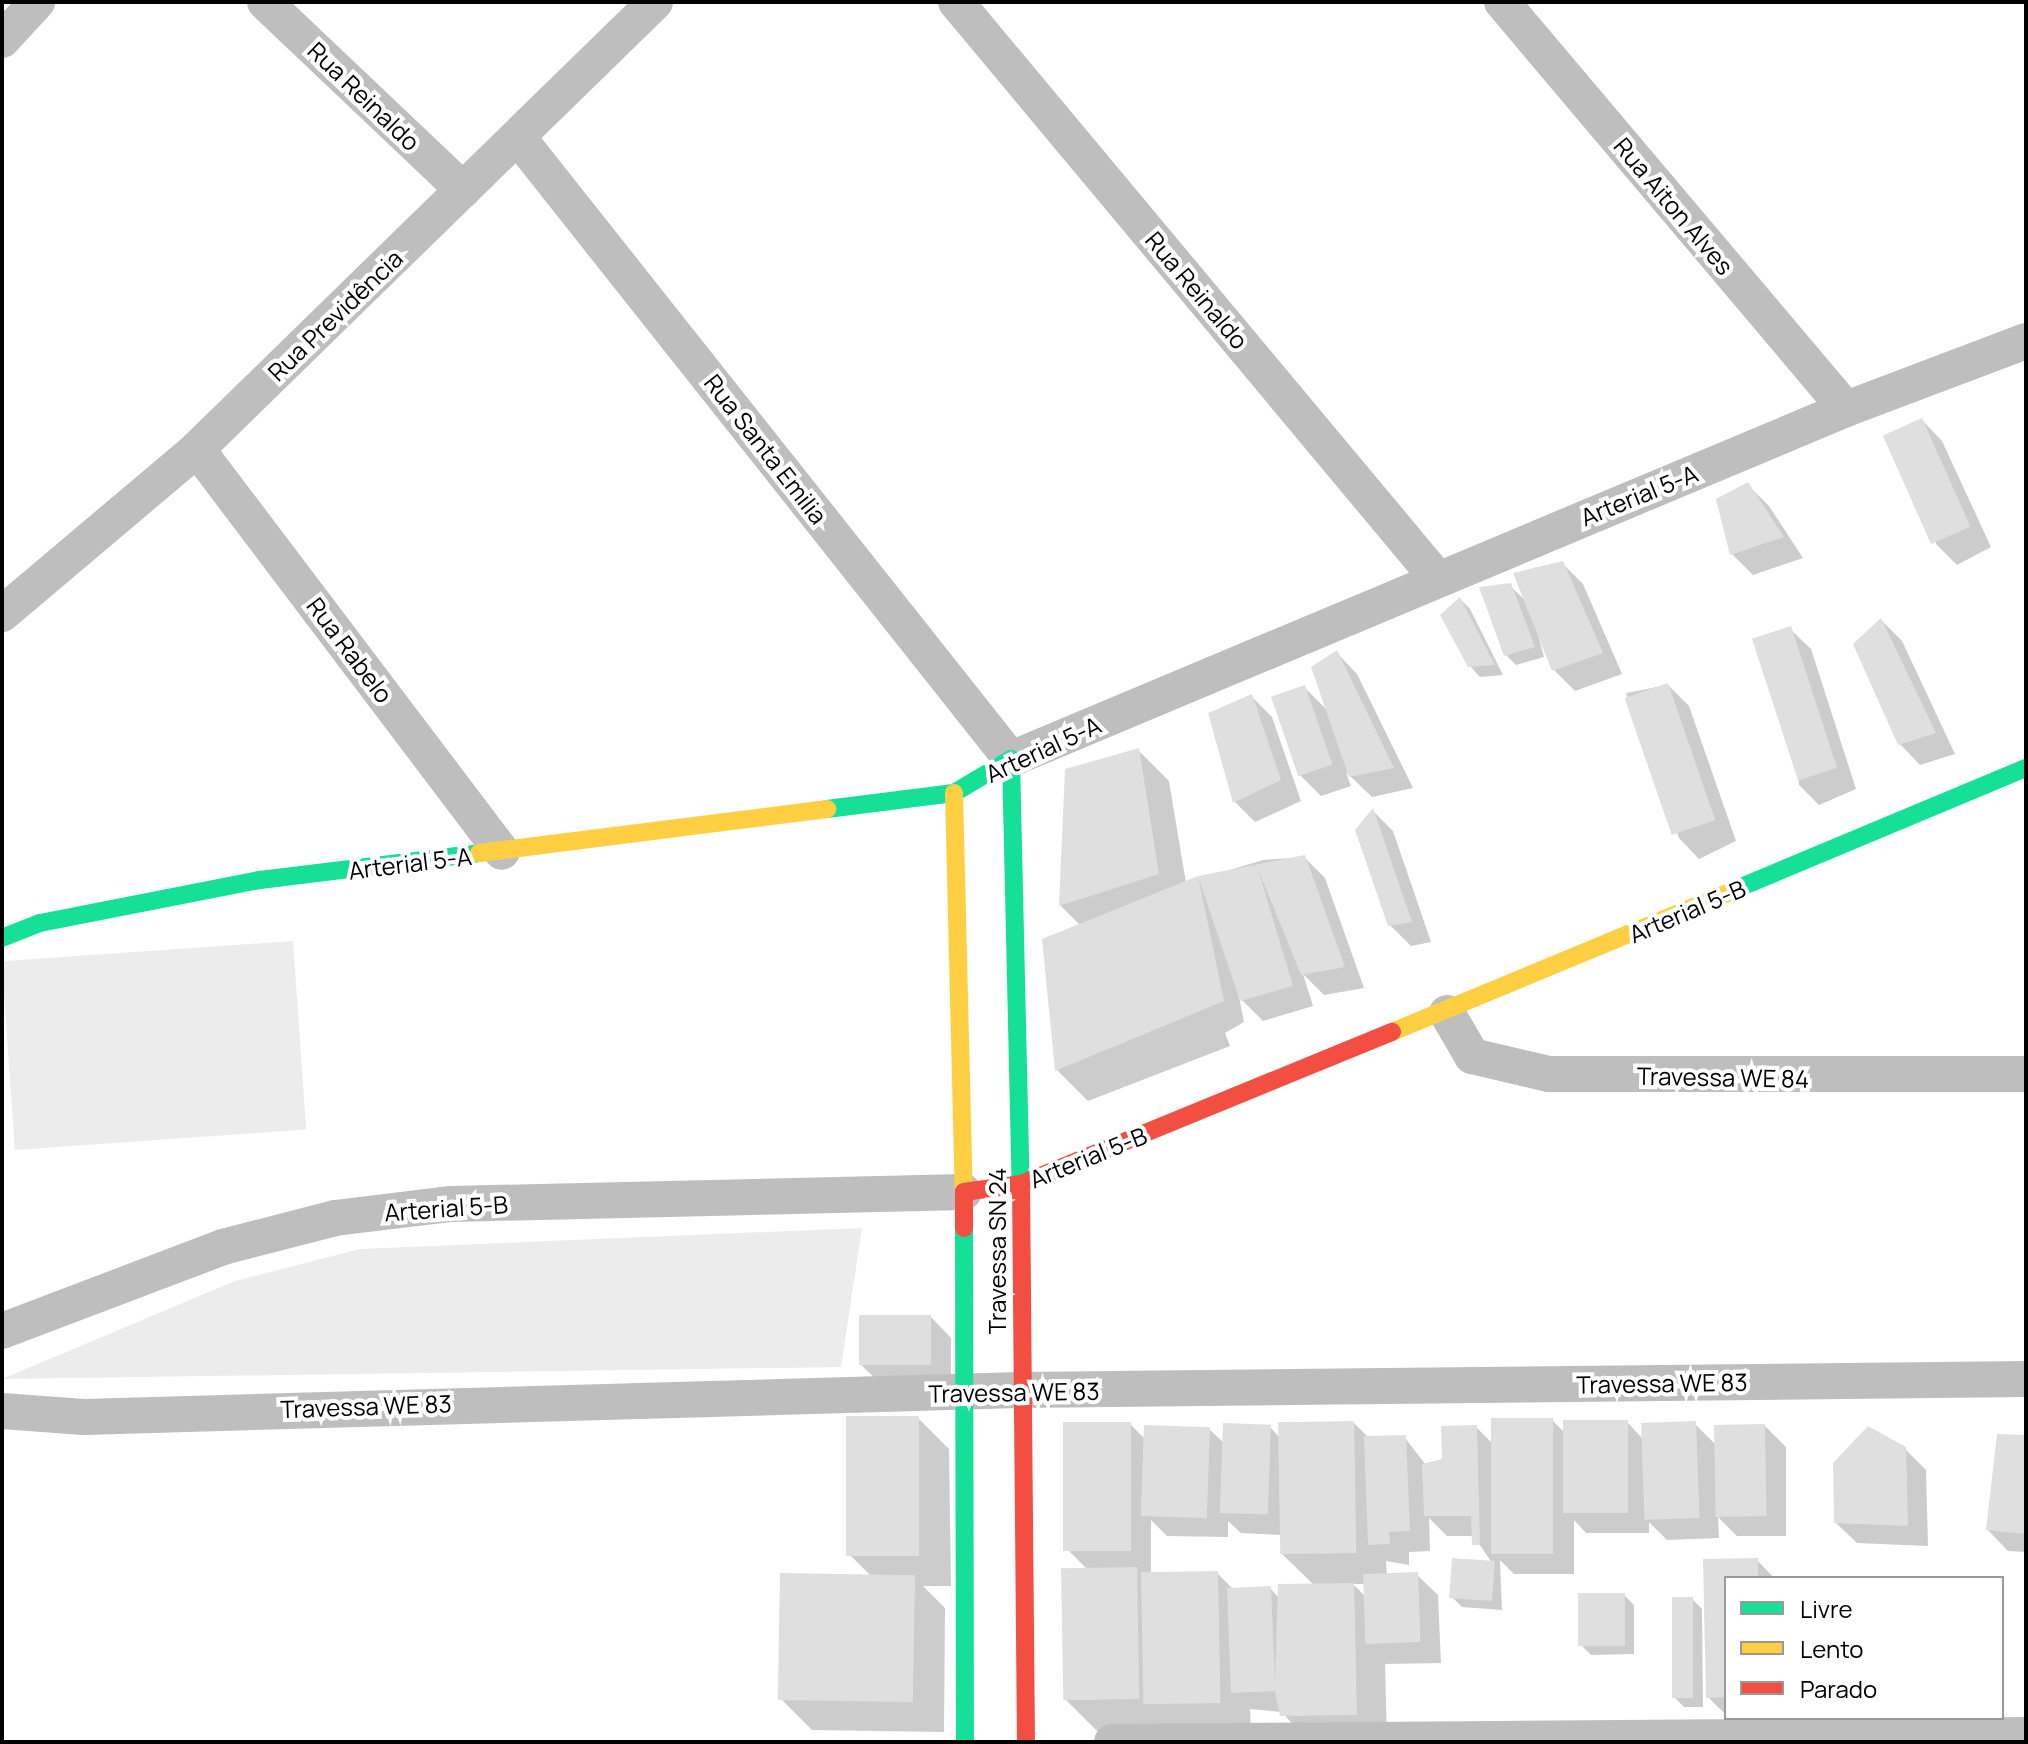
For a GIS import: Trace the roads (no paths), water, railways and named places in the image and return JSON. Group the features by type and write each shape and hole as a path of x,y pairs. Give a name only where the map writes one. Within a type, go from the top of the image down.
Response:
{"main road":[{"name":"Arterial 5-A","path":"2,938 40,923 260,880 954,793 1011,759"},
{"name":"Travessa SN 24","path":"1011,759 1021,1184 1026,1742"},
{"name":"Arterial 5-B","path":"964,1192 1021,1184 1447,1013 2026,768"},
{"name":"Travessa SN 24","path":"954,793 964,1192 965,1742"}],"street":[{"path":"2,40 37,2"},
{"name":"Rua Reinaldo","path":"265,2 463,190"},
{"name":"Rua Previdência","path":"2,614 197,449 463,190 520,140 655,2"},
{"name":"Rua Reinaldo","path":"956,2 1437,578"},
{"name":"Rua Aiton Alves","path":"1502,2 1846,409"},
{"name":"Rua Santa Emilia","path":"520,140 1011,759"},
{"name":"Arterial 5-A","path":"1011,759 1846,409 2026,341"},
{"name":"Rua Rabelo","path":"197,449 502,852"},
{"name":"Travessa WE 84","path":"1447,1013 1472,1056 1549,1074 2026,1074"},
{"name":"Arterial 5-B","path":"2,1331 223,1247 335,1218 451,1204 964,1192"},
{"name":"Travessa WE 83","path":"2,1411 84,1417 1021,1390 2026,1379"},
{"path":"1112,1742 2026,1735"}]}
